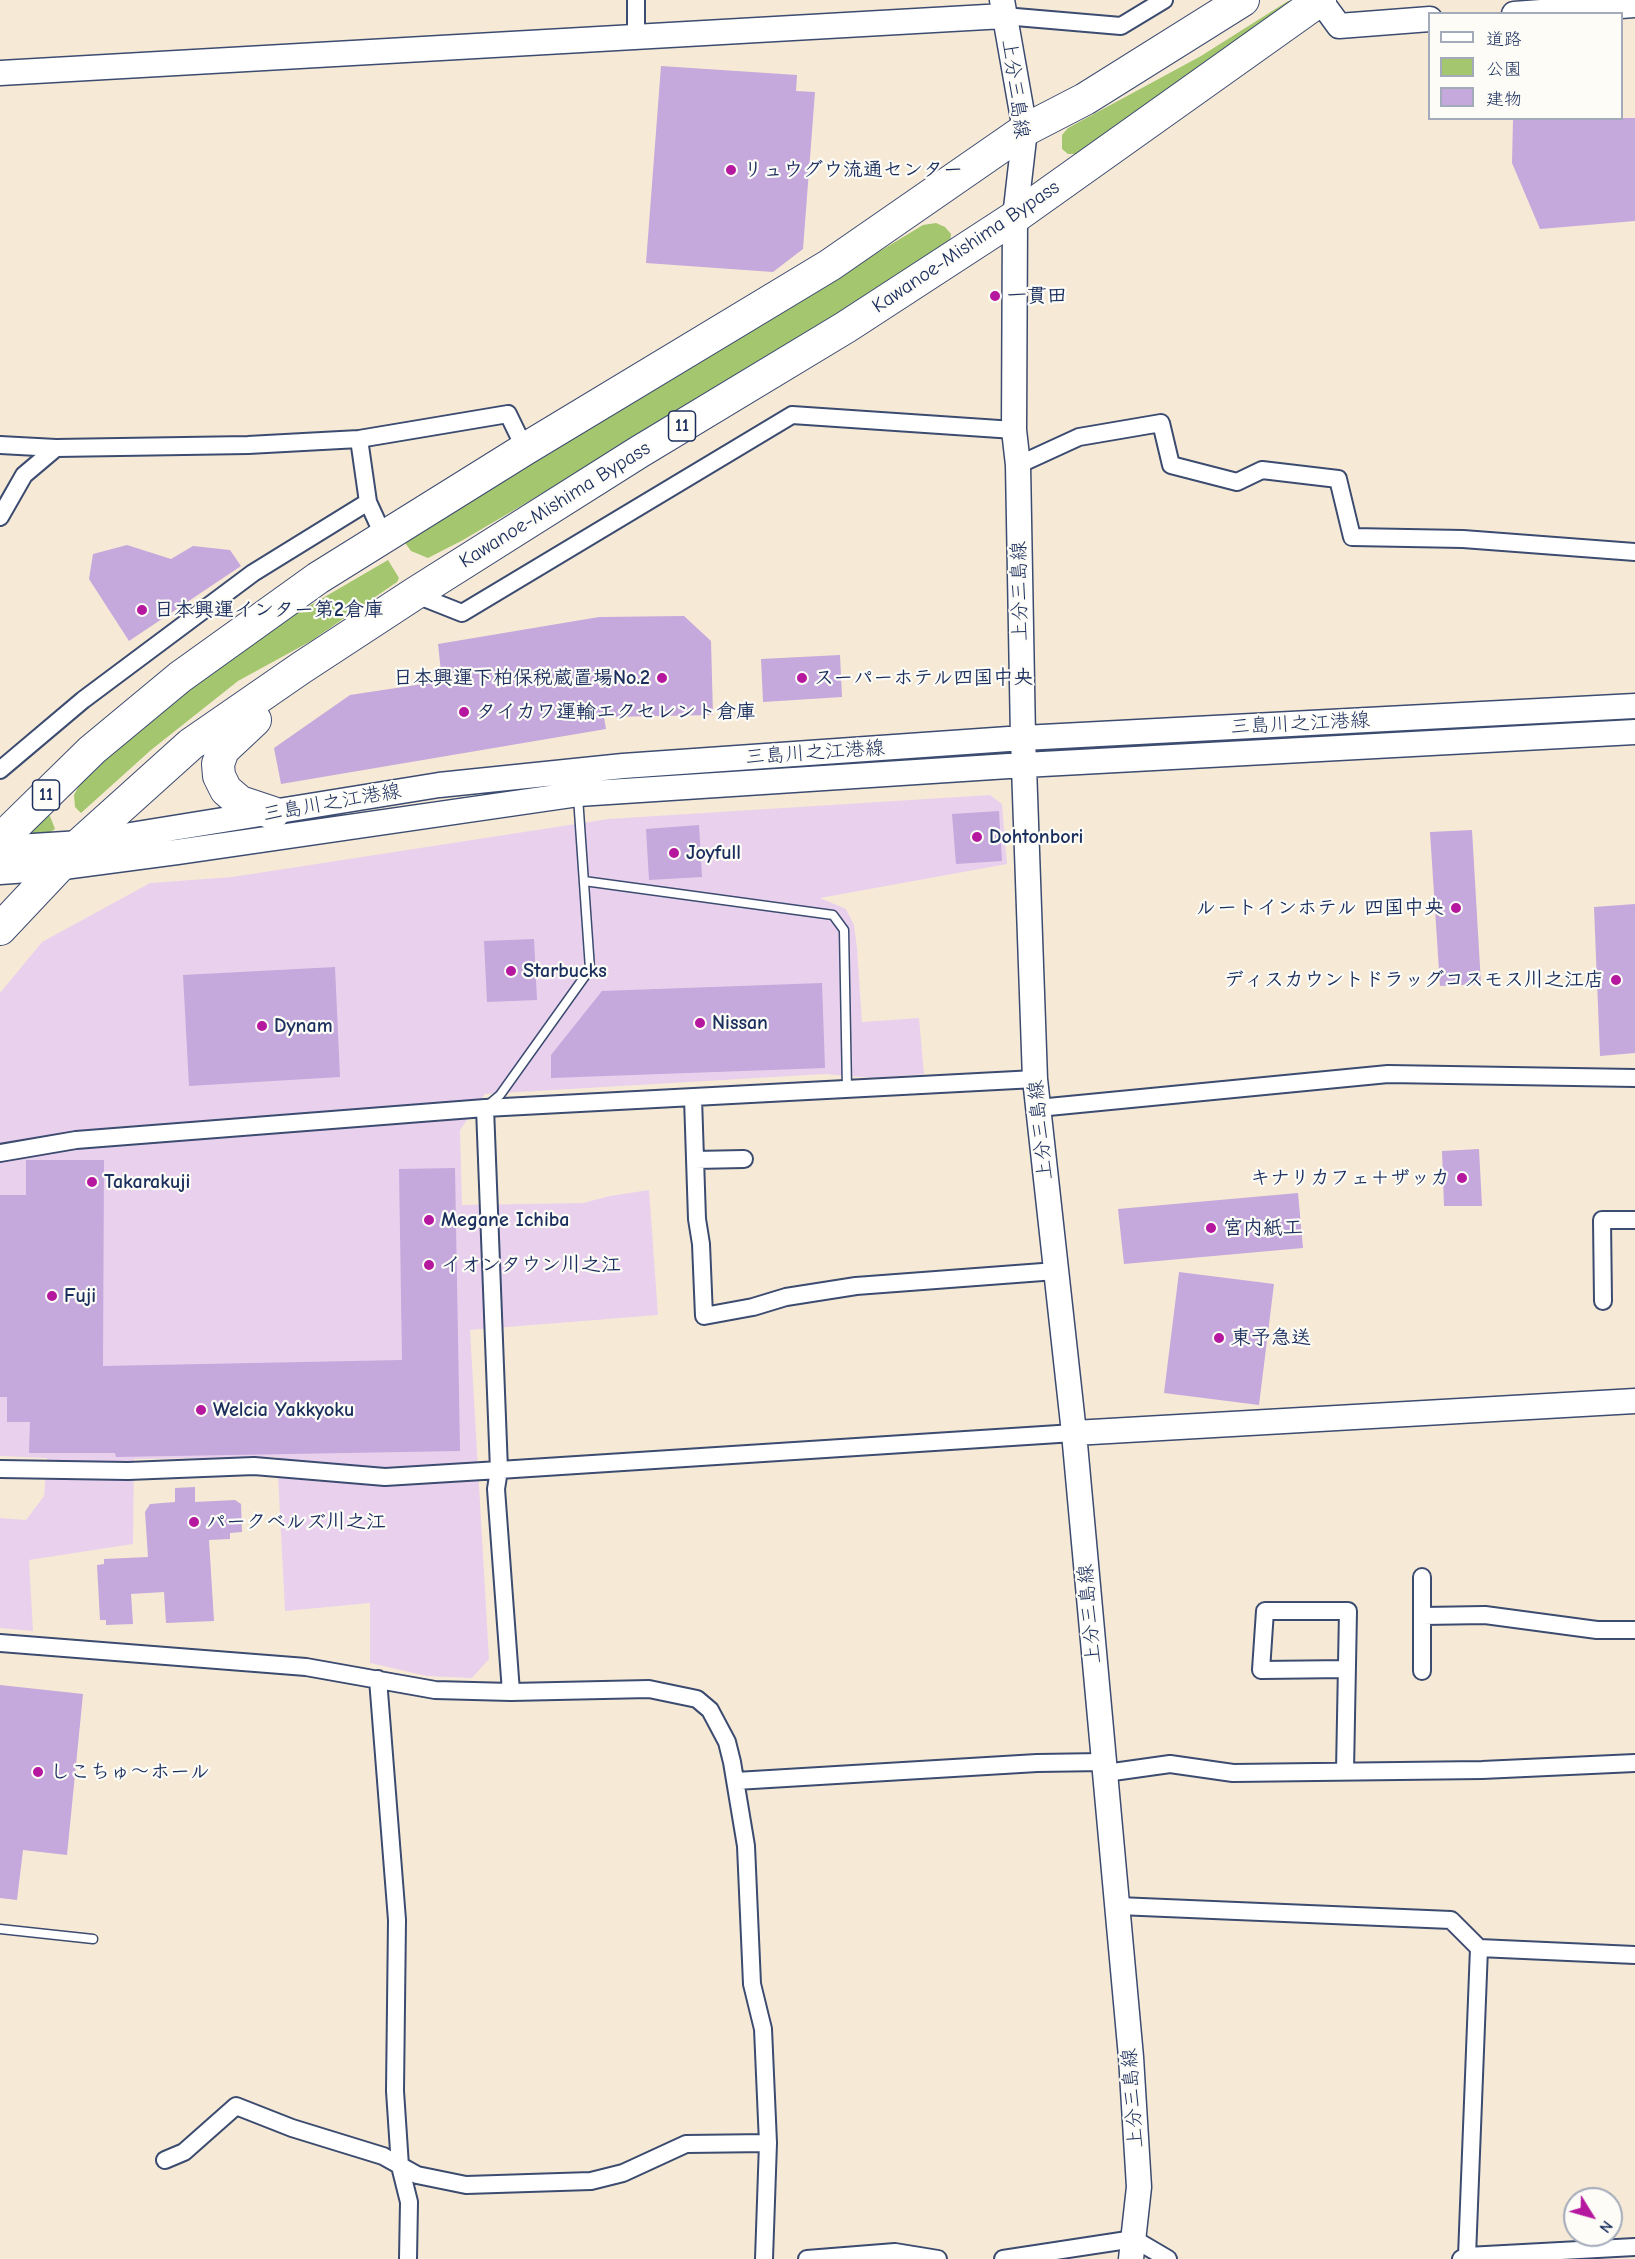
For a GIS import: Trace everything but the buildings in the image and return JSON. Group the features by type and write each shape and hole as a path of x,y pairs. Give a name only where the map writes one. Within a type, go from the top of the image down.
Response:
{"highway":[{"name":"11","path":"0,840 92,750 180,677 318,578 525,449 830,265 1024,130 1085,99 1243,0"},
{"name":"Kawanoe-Mishima Bypass","path":"0,929 81,843 191,744 414,594 639,452 846,327 1015,217 1320,0"},
{"path":"273,813 240,802 226,790 219,776 218,764 222,750 240,732 414,594"}],"main road":[{"path":"1320,0 1339,26 1428,19"},
{"path":"1541,12 1635,5"},
{"path":"0,73 636,36 1003,8"},
{"name":"上分三島線","path":"1003,8 1024,130 1015,217 1014,429 1018,465 1023,738 1035,1079 1074,1433 1131,2057 1139,2187 1133,2249"},
{"name":"三島川之江港線","path":"0,848 81,843 439,785 623,766 1023,738 1635,706"},
{"name":"三島川之江港線","path":"0,872 56,868 578,794 1024,765 1635,732"},
{"path":"1074,1433 1635,1401"}],"street":[{"path":"636,0 636,36"},
{"path":"1003,8 1120,26 1164,0"},
{"path":"0,444 56,448 248,445 359,439 508,414 525,449"},
{"path":"414,594 462,613 792,415 1014,429"},
{"path":"1018,465 1080,436 1161,423 1171,465 1237,482 1262,470 1338,479 1352,537 1463,539 1635,552"},
{"path":"359,439 368,502 384,537"},
{"path":"0,517 24,475 56,448"},
{"path":"0,770 83,700 253,573 368,502"},
{"path":"1038,1108 1388,1074 1635,1078"},
{"path":"0,1153 76,1140 485,1108 1035,1079"},
{"path":"693,1098 704,1316 753,1307 786,1297 856,1286 1056,1271"},
{"path":"485,1108 499,1470 496,1489 511,1692"},
{"path":"695,1160 744,1159"},
{"path":"1603,1301 1602,1220 1635,1220"},
{"path":"0,1469 128,1471 254,1466 385,1477 1074,1433"},
{"path":"1422,1577 1422,1671"},
{"path":"1345,1771 1347,1669 1348,1611 1265,1611 1261,1670 1347,1669"},
{"path":"1423,1616 1485,1614 1597,1630 1635,1630"},
{"path":"0,1643 306,1667 435,1690 511,1692 650,1689 697,1699 710,1710 727,1742 736,1781 746,1846 752,1984 763,2029 768,2144 764,2259"},
{"path":"378,1679 397,1920 395,2091 400,2166 409,2202 408,2259"},
{"path":"736,1781 1037,1763 1105,1768 1170,1764 1233,1773 1513,1770 1635,1763"},
{"path":"1118,1906 1451,1920 1479,1948 1635,1955"},
{"path":"1479,1948 1464,2257 1561,2255 1635,2247"},
{"path":"165,2160 184,2152 236,2106 292,2128 383,2156 417,2175 466,2185 583,2182 609,2178 623,2173 686,2144 768,2144"},
{"path":"1002,2259 1133,2249 1168,2259"},
{"path":"807,2259 895,2252 938,2259"}],"lane":[{"path":"485,1108 500,1095 590,969 578,794"},
{"path":"584,882 833,915 844,930 848,1089"},
{"path":"0,1929 93,1939"}],"shaded area":[{"name":"イオンタウン川之江","path":"990,795 1002,804 1007,864 820,898 846,909 854,925 862,1022 919,1018 924,1074 873,1078 825,1074 485,1094 460,1130 462,1205 583,1203 649,1190 658,1315 470,1330 489,1659 472,1678 427,1676 370,1663 370,1603 285,1611 277,1457 134,1459 133,1544 29,1560 33,1631 0,1628 0,1518 26,1520 44,1496 47,1458 0,1456 0,993 42,942 150,883 232,877 608,819"}],"green space":[{"path":"1288,1 1292,1 1077,154 1068,154 1062,149 1062,135 1068,128 1201,56"},
{"path":"936,223 945,227 951,234 950,244 737,379 463,540 428,558 411,551 403,540 923,225"},
{"path":"388,560 399,578 397,582 311,641 238,681 151,750 81,813 75,807 74,795 83,778 212,671 280,623"},
{"path":"48,811 55,829 43,837 31,838 28,832"}],"place":[{"name":"リュウグウ流通センター","path":"731,170"},
{"name":"一貫田","path":"995,296"},
{"name":"日本興運インター第2倉庫","path":"142,610"},
{"name":"日本興運下柏保税蔵置場No.2","path":"662,678"},
{"name":"スーパーホテル四国中央","path":"802,678"},
{"name":"タイカワ運輸エクセレント倉庫","path":"464,712"},
{"name":"Dohtonbori","path":"977,837"},
{"name":"Joyfull","path":"674,853"},
{"name":"ルートインホテル 四国中央","path":"1456,908"},
{"name":"Starbucks","path":"511,971"},
{"name":"ディスカウントドラッグコスモス川之江店","path":"1616,980"},
{"name":"Nissan","path":"700,1023"},
{"name":"Dynam","path":"262,1026"},
{"name":"キナリカフェ＋ザッカ","path":"1462,1178"},
{"name":"Takarakuji","path":"92,1182"},
{"name":"Megane Ichiba","path":"429,1220"},
{"name":"宮内紙工","path":"1211,1228"},
{"name":"イオンタウン川之江","path":"429,1265"},
{"name":"Fuji","path":"52,1296"},
{"name":"東予急送","path":"1219,1338"},
{"name":"Welcia Yakkyoku","path":"201,1410"},
{"name":"パークベルズ川之江","path":"194,1522"},
{"name":"しこちゅ～ホール","path":"38,1772"}]}
